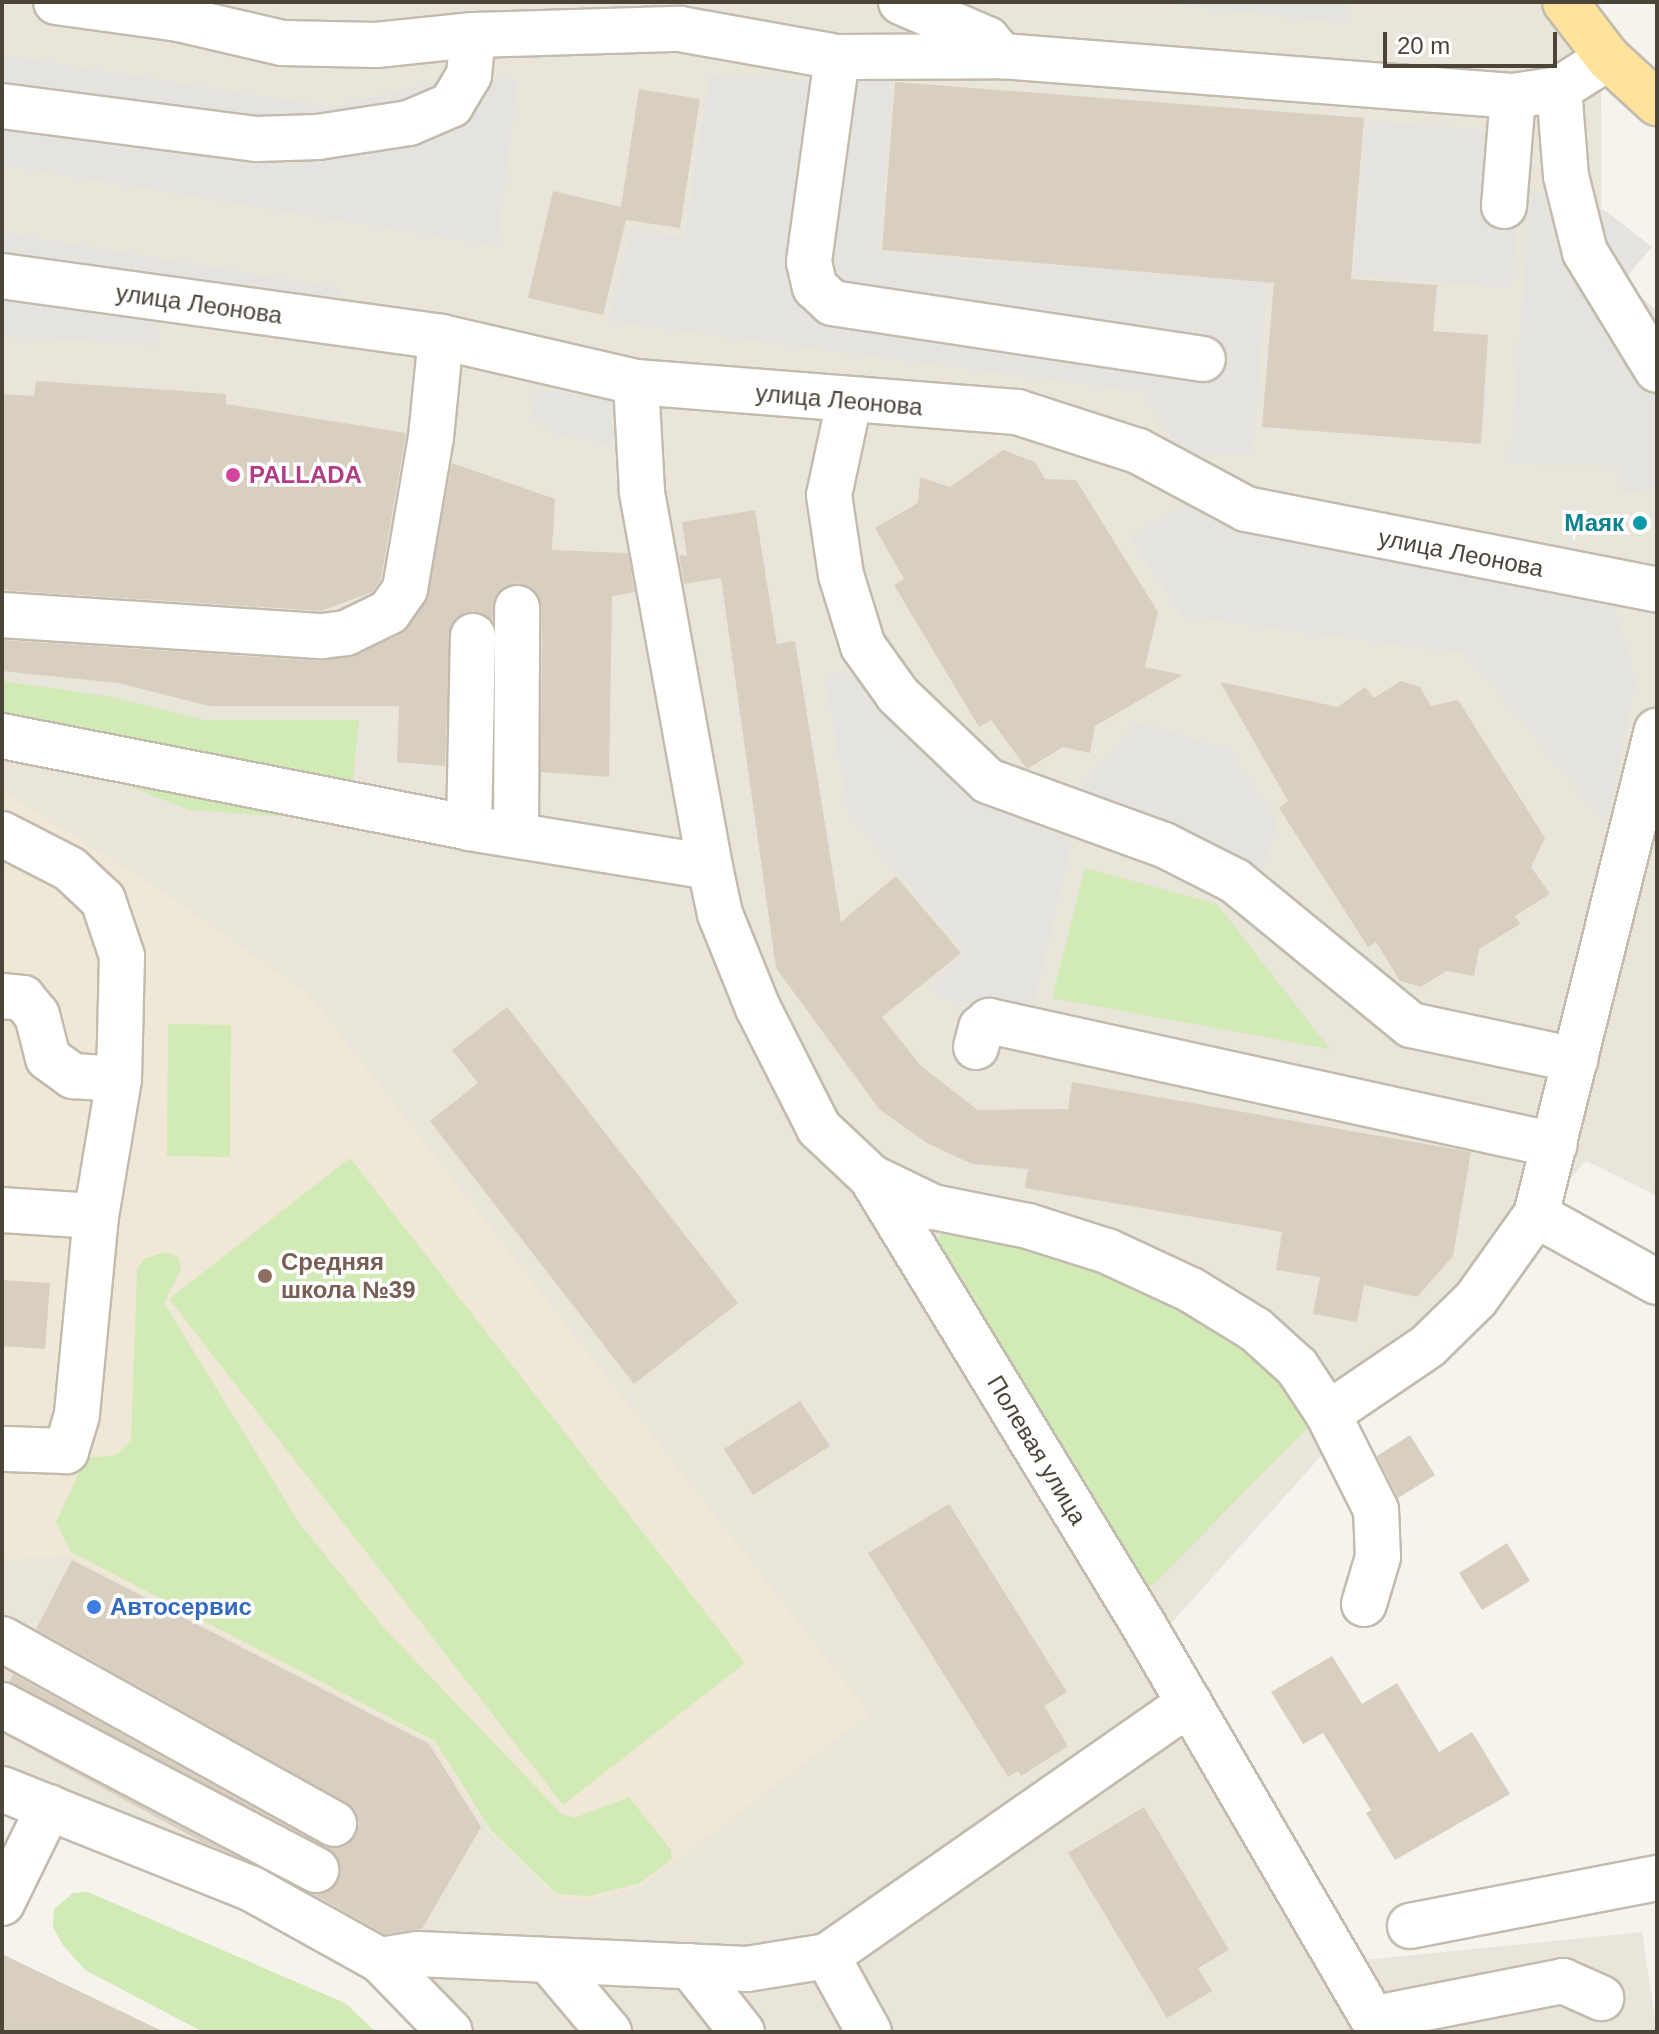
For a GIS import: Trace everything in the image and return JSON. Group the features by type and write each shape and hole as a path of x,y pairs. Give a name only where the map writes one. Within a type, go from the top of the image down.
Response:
{"main road":[{"path":"1565,2 1608,58 1657,103"}],"street":[{"path":"56,2 179,19 282,43 376,45 473,35 680,29 837,57 1002,56 1513,96 1559,89 1608,58"},
{"path":"901,2 987,39 1002,56"},
{"path":"2,106 256,139 318,137 409,123 451,105 469,75 473,35"},
{"path":"837,57 809,262 815,287 832,303 1203,359"},
{"path":"1559,89 1566,176 1585,252 1657,370"},
{"path":"1504,206 1513,96"},
{"name":"улица Леонова","path":"2,276 441,337 636,382 849,402 1017,412 1138,451 1246,509 1657,590"},
{"path":"2,615 322,636 346,633 389,612 405,589 431,437 441,337"},
{"name":"Полевая улица","path":"636,382 642,491 710,867 720,914 758,1008 819,1128 871,1177 1189,1703 1378,2025"},
{"path":"849,402 829,495 841,575 863,646 898,695 988,781 1164,845 1235,881 1411,1025 1575,1060"},
{"path":"516,832 517,608"},
{"path":"469,828 473,636"},
{"path":"1328,1414 1428,1346 1476,1299 1536,1215 1657,731"},
{"path":"2,736 469,828 516,832 710,867"},
{"path":"2,834 70,869 103,900 122,956 119,1079 96,1216 77,1415 66,1451 2,1449"},
{"path":"2,996 23,998 37,1015 48,1058 73,1076 119,1079"},
{"path":"976,1047 981,1028 989,1021 1555,1145"},
{"path":"871,1177 933,1207 1028,1226 1107,1251 1191,1290 1256,1330 1297,1367 1328,1414 1376,1510 1378,1557 1364,1604"},
{"path":"2,1210 96,1216"},
{"path":"1536,1215 1657,1282"},
{"path":"2,1639 334,1824"},
{"path":"380,1960 418,1954 747,1969 827,1956 1189,1703"},
{"path":"2,1705 316,1870"},
{"path":"2,1789 250,1888 380,1960 450,2032"},
{"path":"2,1903 49,1807"},
{"path":"1410,1926 1657,1878"},
{"path":"827,1956 869,2032"},
{"path":"549,1961 609,2032"},
{"path":"690,1966 742,2032"},
{"path":"1378,2025 1563,1981 1601,1998"}],"shaded area":[{"path":"2,2 1556,2 1601,75 1602,390 1657,427 1657,1196 1586,1161 1166,1629 1364,1960 1642,1932 1657,2032 429,2032 393,1977 2,1786"},
{"path":"1148,2 1347,2 1345,23"},
{"path":"2,55 331,107 468,75 518,80 497,246 2,165"},
{"path":"710,77 893,81 879,253 1267,283 1252,454 1181,454 1143,392 608,321 631,229 684,238"},
{"path":"1366,121 1524,133 1512,288 1354,275"},
{"path":"1531,189 1606,211 1652,247 1623,281 1657,311 1657,490 1623,492 1622,465 1510,464"},
{"path":"2,233 341,288 340,314 2,262"},
{"path":"2,281 162,302 157,345 2,336"},
{"path":"534,389 619,400 613,445 560,435 533,420"},
{"path":"1188,502 1267,537 1614,605 1636,682 1606,823 1467,654 1182,616 1130,537"},
{"path":"856,672 928,761 982,798 1072,841 1032,1011 947,1000 929,986 966,953 849,815 825,676"},
{"path":"1137,722 1229,749 1278,822 1262,872 1074,795"},
{"name":"Средняя школа №39","path":"2,791 160,890 309,995 869,1714 642,1886 590,1900 555,1897 488,1830 432,1743 70,1557 2,1559"}],"green space":[{"path":"2,681 112,697 205,720 359,720 349,821 190,810 80,768 2,735"},
{"path":"1085,868 1217,904 1330,1049 1052,998"},
{"path":"168,1024 231,1025 230,1157 167,1156"},
{"path":"350,1158 745,1663 563,1805 169,1299"},
{"path":"946,1228 1034,1245 1189,1313 1246,1347 1283,1379 1309,1426 1153,1585 1145,1587 934,1243"},
{"path":"166,1252 179,1257 181,1269 164,1303 300,1524 385,1629 562,1814 574,1818 629,1797 671,1850 672,1859 640,1883 589,1896 557,1894 490,1829 435,1741 71,1552 56,1522 86,1458 116,1455 131,1440 137,1270 144,1259"},
{"path":"88,1892 345,2003 376,2032 203,2032 85,1970 62,1944 53,1927 54,1909 73,1893"}],"building":[{"path":"895,82 1364,118 1351,279 1437,285 1433,331 1488,335 1481,444 1262,427 1274,283 882,250"},
{"path":"639,89 700,99 680,228 626,220 603,315 528,298 553,191 621,207"},
{"path":"36,381 226,394 226,404 406,433 381,579 372,592 321,611 2,590 2,394 34,396"},
{"path":"1003,450 1035,462 1045,479 1076,480 1158,612 1145,667 1183,675 1095,726 1090,753 1063,747 1027,769 991,720 979,727 894,585 904,579 875,528 918,503 920,477 950,487"},
{"path":"452,463 555,499 552,550 628,553 635,592 612,596 609,777 541,772 542,608 538,595 518,583 496,595 492,621 473,611 451,624 445,766 397,762 399,706 209,706 118,683 2,671 2,640 321,661 357,655 401,634 426,603"},
{"path":"755,510 777,644 795,641 841,922 896,876 961,953 882,1017 921,1066 978,1110 1068,1109 1072,1082 1471,1152 1453,1256 1417,1297 1364,1285 1357,1322 1313,1314 1320,1277 1276,1270 1282,1232 1025,1188 1028,1169 972,1164 927,1143 879,1109 776,968 721,578 684,584 679,555 687,556 682,522"},
{"path":"1401,681 1420,687 1431,706 1458,700 1545,838 1531,867 1550,894 1515,916 1520,924 1479,949 1474,976 1446,971 1421,987 1400,981 1376,942 1368,947 1279,808 1288,801 1220,682 1338,707 1365,687 1374,698"},
{"path":"507,1007 738,1303 634,1384 430,1121 478,1083 452,1050"},
{"path":"2,1280 50,1283 45,1349 2,1346"},
{"path":"800,1401 830,1446 753,1495 724,1449"},
{"path":"1410,1435 1435,1475 1398,1498 1377,1456"},
{"path":"949,1504 1067,1692 1044,1706 1068,1746 1021,1776 1018,1771 1008,1777 868,1553"},
{"path":"1507,1543 1530,1581 1482,1610 1459,1573"},
{"path":"72,1560 429,1744 481,1827 422,1929 385,1934 313,1894 329,1891 338,1881 337,1857 326,1847 346,1846 356,1835 359,1823 347,1803 36,1629"},
{"path":"1332,1656 1362,1704 1397,1683 1439,1752 1472,1732 1510,1794 1395,1860 1366,1813 1371,1810 1323,1733 1303,1744 1271,1692"},
{"path":"13,1674 290,1828 9,1682"},
{"path":"2,1733 230,1853 202,1842"},
{"path":"1144,1807 1229,1950 1198,1968 1212,1991 1167,2018 1068,1853"},
{"path":"2,1954 164,2032 2,2032"}],"place":[{"name":"PALLADA","path":"233,475"},
{"name":"Маяк","path":"1640,523"},
{"name":"Средняя школа №39","path":"265,1276"},
{"name":"Автосервис","path":"94,1607"}]}
